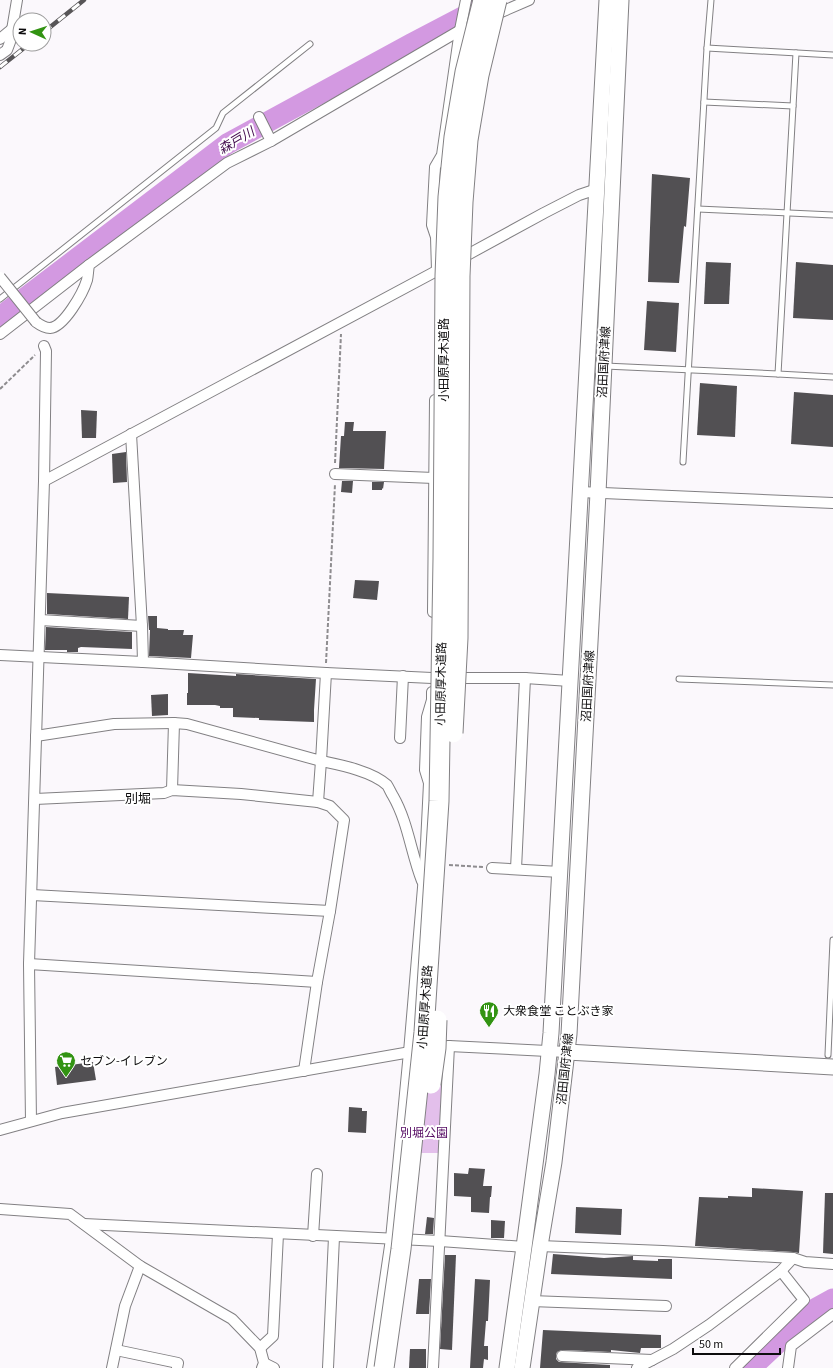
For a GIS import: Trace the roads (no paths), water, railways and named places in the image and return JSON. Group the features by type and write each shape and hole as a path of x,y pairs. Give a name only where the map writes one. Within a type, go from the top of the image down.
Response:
{"highway":[{"name":"小田原厚木道路","path":"396,1368 436,1048 458,638 460,284 463,202 468,140 479,75 497,0"},
{"name":"小田原厚木道路","path":"384,1368 401,1249 424,1032 439,801 445,276 448,197 454,137 465,72 471,1"}],"main road":[{"name":"沼田国府津線","path":"506,1368 524,1247 549,1050 607,0"},
{"name":"沼田国府津線","path":"522,1368 554,1162 567,1052 598,492 621,0"},
{"path":"567,1052 831,1061"}],"street":[{"path":"15,12 17,0"},
{"path":"0,334 89,265 227,163 271,142 460,30 529,0"},
{"path":"372,1368 391,1239 410,1052 429,783 425,770 427,717 432,700 437,270 436,237 432,225 435,167 442,155 460,30 471,1"},
{"path":"0,39 12,29"},
{"path":"3,53 12,29"},
{"path":"258,117 271,142"},
{"path":"44,480 437,270 472,254 484,245 579,195 597,189"},
{"path":"0,277 36,322 43,327 50,328 57,326 66,318 84,288 89,265"},
{"path":"31,1121 29,964 44,480 46,351 44,346"},
{"path":"131,434 143,662"},
{"path":"335,474 434,478"},
{"path":"580,492 833,503"},
{"path":"40,620 142,626"},
{"path":"0,655 432,678 525,678 570,681"},
{"path":"318,802 326,673"},
{"path":"400,738 403,676"},
{"path":"516,869 525,678"},
{"path":"172,790 174,723"},
{"path":"36,736 114,724 187,724 356,770 371,776 387,786 401,811 423,883"},
{"path":"35,799 164,793 172,790 241,794 318,802 330,806 344,820 304,1071"},
{"path":"492,868 560,872"},
{"path":"32,895 330,911"},
{"path":"29,964 317,982"},
{"path":"0,1130 62,1113 450,1046 567,1052"},
{"path":"433,1368 450,1046"},
{"path":"313,1236 317,1174"},
{"path":"0,1209 70,1214 140,1266 232,1319 260,1348 263,1365 274,1368"},
{"path":"84,1224 440,1241 524,1247"},
{"path":"260,1348 273,1336 278,1234"},
{"path":"328,1368 334,1236"},
{"path":"540,1246 793,1258 805,1262 833,1264"},
{"path":"637,1368 673,1349 709,1325 781,1271 793,1258"},
{"path":"112,1368 125,1306 140,1266"},
{"path":"735,1368 804,1300 781,1271"},
{"path":"532,1301 666,1306"},
{"path":"788,1368 791,1346 833,1314"},
{"path":"116,1350 178,1363 177,1368"},
{"path":"562,1356 652,1360"}],"lane":[{"path":"683,462 711,0"},
{"path":"0,299 216,128 224,113 310,44"},
{"path":"707,48 833,55"},
{"path":"778,374 796,53"},
{"path":"704,102 793,106"},
{"path":"698,209 833,215"},
{"path":"604,366 833,377"},
{"path":"679,679 833,685"},
{"path":"831,1061 833,940"}],"waterway":[{"name":"森戸川","path":"0,317 227,144 495,0"},
{"path":"751,1368 813,1310 833,1299"}],"railway":[{"path":"52,26 84,0"},
{"path":"0,67 19,52"}],"place":[{"name":"大衆食堂 ことぶき家","path":"489,1028"},
{"name":"セブン-イレブン","path":"66,1078"}],"district":[{"name":"別堀","path":"138,798"}],"park label":[{"name":"別堀公園","path":"424,1133"}]}
